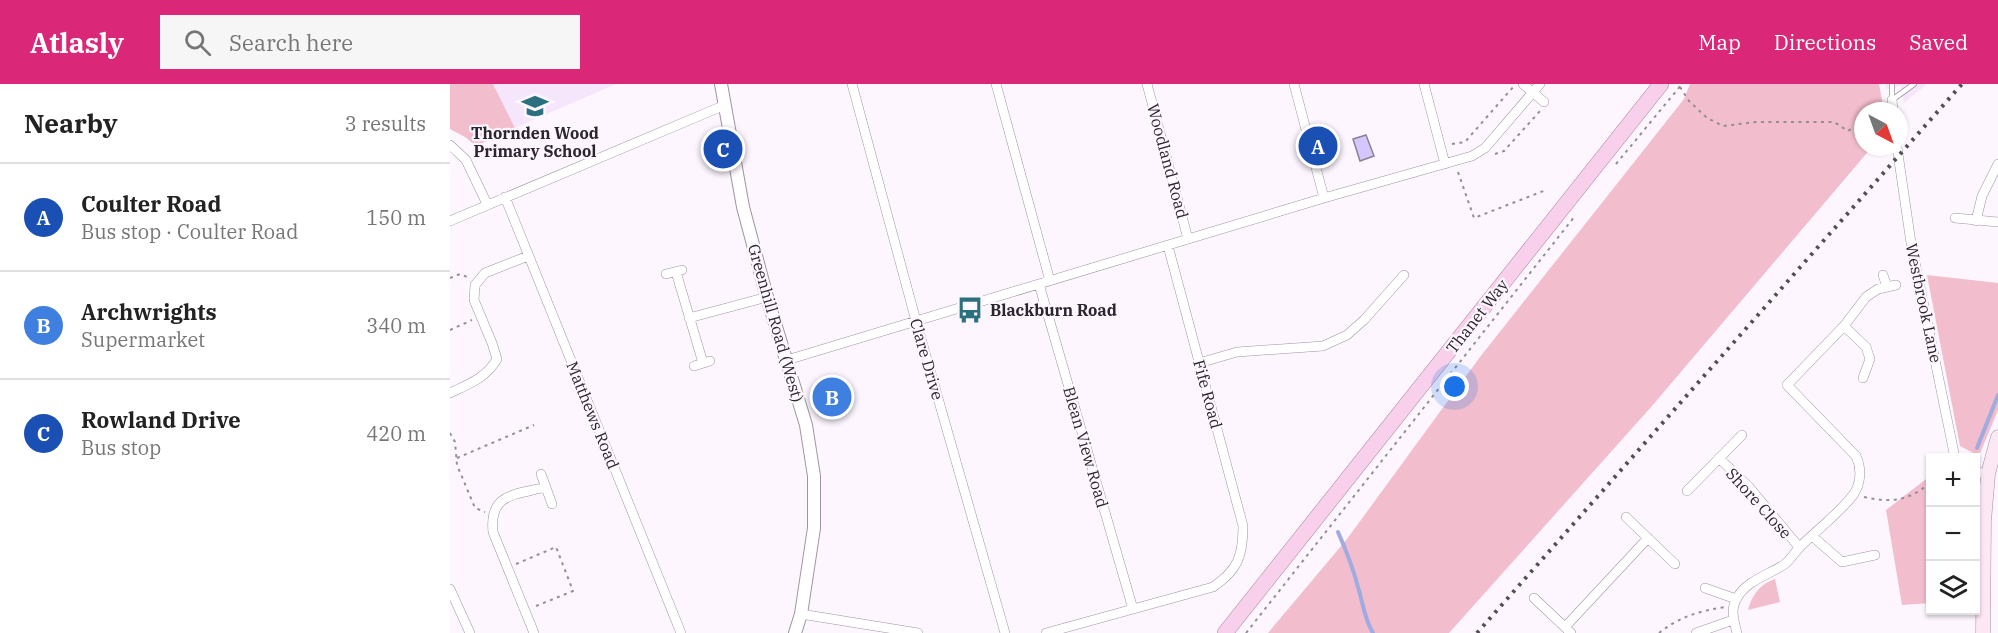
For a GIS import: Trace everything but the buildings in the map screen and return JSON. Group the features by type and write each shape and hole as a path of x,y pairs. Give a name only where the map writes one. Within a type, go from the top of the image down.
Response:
{"main road":[{"name":"Thanet Way","path":"1225,633 1661,84"},
{"path":"1983,633 1982,473 1998,437"}],"street":[{"name":"Greenhill Road (West)","path":"721,84 743,207 767,297 806,424 814,476 814,528 801,614 795,633"},
{"name":"Clare Drive","path":"852,84 916,321 1005,633"},
{"path":"996,84 1050,281"},
{"name":"Woodland Road","path":"1147,84 1188,239"},
{"path":"1294,84 1324,198"},
{"path":"1424,84 1450,162"},
{"path":"1523,84 1544,102"},
{"path":"787,360 1324,198 1472,156 1485,148 1540,84"},
{"path":"450,220 725,105"},
{"path":"450,145 466,160 488,204"},
{"name":"Westbrook Lane","path":"1898,156 1911,243 1954,453"},
{"path":"1976,220 1982,196 1998,164"},
{"name":"Matthews Road","path":"505,197 681,633"},
{"path":"1955,218 1998,222"},
{"name":"Fife Road","path":"1133,609 1213,587 1226,579 1239,562 1243,543 1243,526 1168,246"},
{"path":"450,393 479,380 490,370 496,359 492,343 474,300 475,285 485,273 528,256"},
{"path":"674,272 702,363"},
{"path":"1199,363 1238,352 1323,346 1347,335 1364,320 1404,275"},
{"path":"1737,633 1733,620 1734,602 1746,586 1788,561 1799,547 1853,495 1860,476 1860,464 1856,456 1787,385 1844,326 1866,297 1878,289 1891,286 1883,275"},
{"path":"1386,276 1395,283"},
{"name":"Blean View Road","path":"1039,284 1133,609"},
{"path":"689,318 767,297"},
{"path":"1844,326 1866,347 1870,359 1863,378"},
{"name":"Shore Close","path":"1687,491 1742,435"},
{"name":"Shore Close","path":"1719,458 1749,487 1799,547"},
{"path":"541,474 552,504"},
{"path":"534,633 493,532 491,515 500,501 513,495 546,487"},
{"path":"1626,517 1675,564"},
{"path":"1812,536 1842,562 1875,555"},
{"path":"1534,597 1568,630 1648,538"},
{"path":"1705,588 1734,602"},
{"path":"450,589 470,633"},
{"path":"1046,633 1133,609"},
{"path":"801,614 918,633"},
{"path":"1696,633 1733,620"}],"lane":[{"path":"1892,84 1892,100"},
{"path":"1892,100 1914,84"}],"path":[{"path":"1452,144 1465,142 1515,84"},
{"path":"1615,166 1681,86 1689,101 1707,118 1723,126 1756,122 1834,122 1848,131 1854,127"},
{"path":"1450,162 1474,218 1546,190"},
{"path":"1246,633 1578,212"},
{"path":"450,278 460,274 478,281"},
{"path":"450,330 481,317"},
{"path":"457,458 534,425"},
{"path":"450,433 455,442 457,465 475,508 491,515"},
{"path":"1853,495 1894,501 1907,498 1926,486"},
{"path":"507,567 556,546 573,591 525,611"},
{"path":"1659,633 1696,612 1734,602"}],"shaded area":[{"path":"450,84 493,84 515,128 476,146 450,129"},
{"name":"Thornden Wood Primary School","path":"493,84 616,84 515,128"},
{"path":"1690,84 1879,84 1882,102 1854,102 1854,156 1864,156 1652,406 1449,633 1268,633 1347,539 1480,357 1684,99"},
{"path":"1885,84 1927,84 1905,102 1901,86 1886,89"},
{"path":"1927,275 1998,283 1998,410 1980,454 1973,453 1960,446"},
{"path":"1926,479 1926,603 1902,605 1886,510"},
{"path":"1775,579 1780,602 1748,610 1757,591"}],"waterway":[{"path":"1977,448 1998,395"},
{"path":"1338,532 1352,566 1373,633"}],"railway":[{"path":"1477,633 1962,84"}],"place":[{"name":"Thornden Wood Primary School","path":"535,106"},
{"name":"Coulter Road","path":"1318,146"},
{"name":"Rowland Drive","path":"723,149"},
{"name":"Blackburn Road","path":"970,310"},
{"name":"Archwrights","path":"832,397"}]}
